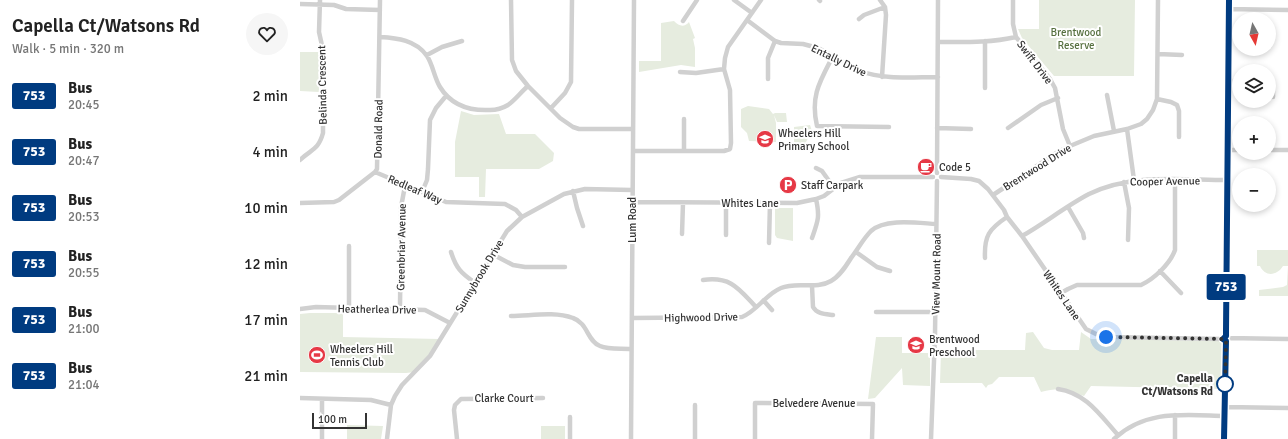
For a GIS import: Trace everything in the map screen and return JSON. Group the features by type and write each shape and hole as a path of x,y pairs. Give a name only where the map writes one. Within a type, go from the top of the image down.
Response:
{"street":[{"name":"Donald Road","path":"300,203 334,202 339,200 375,172 378,164 380,0"},
{"path":"511,0 512,60 516,71 528,86 564,121 573,127 580,129 633,129"},
{"path":"551,108 565,94 571,82 572,0"},
{"name":"Lum Road","path":"631,439 634,0"},
{"path":"683,21 697,0"},
{"path":"734,0 752,13"},
{"path":"633,151 724,151 730,149 730,90 724,69 728,47 761,0"},
{"path":"880,0 885,7 886,15 882,77"},
{"path":"937,176 938,0"},
{"name":"Swift Drive","path":"1013,0 1013,24 1016,37 1050,79 1055,88 1063,129 1070,146"},
{"name":"Brentwood Drive","path":"993,195 1058,152 1070,146 1094,136 1127,129 1141,124 1147,119 1153,110 1157,99 1158,0"},
{"path":"1224,439 1229,0"},
{"path":"300,4 320,2 346,9 380,10"},
{"name":"Belinda Crescent","path":"300,160 315,149 321,140 323,133 323,50 319,32 320,2"},
{"path":"859,18 885,7"},
{"path":"1229,9 1288,10"},
{"path":"747,20 775,41 768,58 768,79"},
{"path":"380,37 405,40 420,49 427,56 439,85 446,96 455,103 467,108 476,110 493,110 508,105 528,86"},
{"path":"938,42 985,42 1016,37"},
{"path":"427,56 442,47 462,41"},
{"name":"Entally Drive","path":"775,41 811,45 860,71 882,77 938,78"},
{"path":"985,42 985,88"},
{"path":"1158,54 1182,55"},
{"path":"834,56 817,88 817,126 889,127"},
{"path":"680,72 696,73 724,69"},
{"path":"1228,81 1232,81"},
{"path":"1107,95 1114,131"},
{"path":"422,192 427,180 430,120 436,108 446,96"},
{"path":"1008,128 1041,105 1058,98"},
{"path":"1157,99 1171,102 1176,105 1179,111 1179,137"},
{"path":"684,119 684,150"},
{"path":"937,128 970,129"},
{"path":"1127,129 1134,180"},
{"path":"1227,150 1232,150"},
{"path":"1276,150 1288,150"},
{"path":"816,168 822,171 834,188"},
{"name":"Redleaf Way","path":"375,172 405,186 446,202 505,204 516,210 522,217"},
{"name":"View Mount Road","path":"931,439 935,354 937,181 933,180 937,176"},
{"name":"Whites Lane","path":"632,202 797,203 816,199 841,183 860,177 937,176 965,178 979,181 984,184 1004,210 1007,217 1022,236 1086,329 1100,336 1288,339"},
{"name":"Cooper Avenue","path":"1022,236 1077,201 1098,190 1124,182 1134,180 1227,180"},
{"path":"1061,293 1068,288 1077,286 1141,285 1160,271 1172,257 1175,250 1175,180"},
{"path":"1124,182 1129,208 1128,240"},
{"name":"Greenbriar Avenue","path":"400,309 401,207 405,186"},
{"name":"Sunnybrook Drive","path":"387,439 391,405 395,396 402,385 426,362 474,282 507,231 522,217 564,194 573,191 585,189 632,190"},
{"path":"573,191 583,226"},
{"path":"812,238 818,222 819,212 816,199"},
{"path":"726,202 726,236"},
{"path":"682,234 683,203"},
{"path":"769,243 770,203"},
{"path":"1068,207 1084,233 1084,238"},
{"path":"985,258 984,246 988,234 996,224 1007,217"},
{"name":"Highwood Drive","path":"632,318 742,317 747,315 774,292 781,288 791,286 820,285 832,281 870,232 881,225 895,223 936,224"},
{"path":"349,246 349,308"},
{"path":"451,252 457,268 474,282"},
{"path":"856,252 877,266 890,271"},
{"path":"492,254 513,265 525,267 565,268"},
{"path":"1160,271 1181,293"},
{"path":"703,280 710,279 726,281 738,287 756,307"},
{"path":"812,286 812,307 814,310 818,313 832,315"},
{"path":"764,301 772,310"},
{"name":"Heatherlea Drive","path":"300,309 316,307 425,310 450,323"},
{"path":"876,312 935,312"},
{"path":"511,316 555,315 573,318 581,322 594,342 600,347 631,349"},
{"path":"1058,389 1077,394 1086,400 1118,435"},
{"path":"300,398 371,400 391,405"},
{"name":"Clarke Court","path":"458,439 454,410 455,405 461,399 542,398"},
{"path":"322,399 322,439"},
{"name":"Belvedere Avenue","path":"755,439 755,403 771,403 873,404 872,439"},
{"path":"694,405 694,439"},
{"path":"1225,407 1288,408"},
{"path":"1114,439 1132,425 1148,418 1175,415 1225,416"},
{"path":"1175,415 1175,439"},
{"path":"570,417 570,439"}],"green space":[{"name":"Brentwood Reserve","path":"1039,0 1135,0 1134,76 1054,76 1022,38 1018,29 1039,29"},
{"path":"674,21 682,26 689,22 695,38 693,39 695,48 695,67 681,65 639,72 639,61 661,61 661,23"},
{"path":"300,52 319,52 319,92 300,91"},
{"path":"748,106 769,109 773,114 786,113 787,122 777,122 774,115 776,123 776,142 749,141 747,133 741,127 741,109"},
{"path":"461,111 474,115 499,114 506,134 535,134 554,153 553,161 539,169 486,169 485,197 479,197 479,177 455,177 455,142"},
{"path":"810,125 812,131 801,151 794,151 794,127"},
{"path":"775,208 793,208 793,241 777,238 775,235"},
{"path":"1257,250 1288,250 1288,266 1283,266 1278,272 1271,274 1265,272 1260,266 1257,266"},
{"path":"1288,266 1288,296 1259,296 1259,290 1283,287 1287,285"},
{"path":"343,313 343,337 440,339 426,362 415,372 300,372 300,314"},
{"path":"1033,332 1044,348 1052,350 1079,350 1081,332 1091,339 1220,341 1224,345 1222,389 1091,386 1084,396 1062,390 1041,392 1034,377 999,377 986,388 982,383 940,383 941,350 1025,350 1026,333"},
{"path":"876,337 902,337 902,353 930,353 930,386 903,385 902,368 875,398 868,399"},
{"path":"347,425 383,426 381,439 347,439"},
{"path":"541,426 565,426 565,439 541,439"}],"bus line":[{"name":"753","path":"1224,439 1226,341 1223,339 1226,336 1229,0"}],"place":[{"name":"Wheelers Hill Primary School","path":"765,139"},
{"name":"Code 5","path":"926,167"},
{"name":"Staff Carpark","path":"788,185"},
{"name":"Brentwood Preschool","path":"916,345"},
{"name":"Wheelers Hill Tennis Club","path":"317,355"},
{"name":"Capella Ct/Watsons Rd","path":"1225,384"}],"route":[{"path":"1106,337 1223,339 1226,341 1225,391 1225,384"}]}
